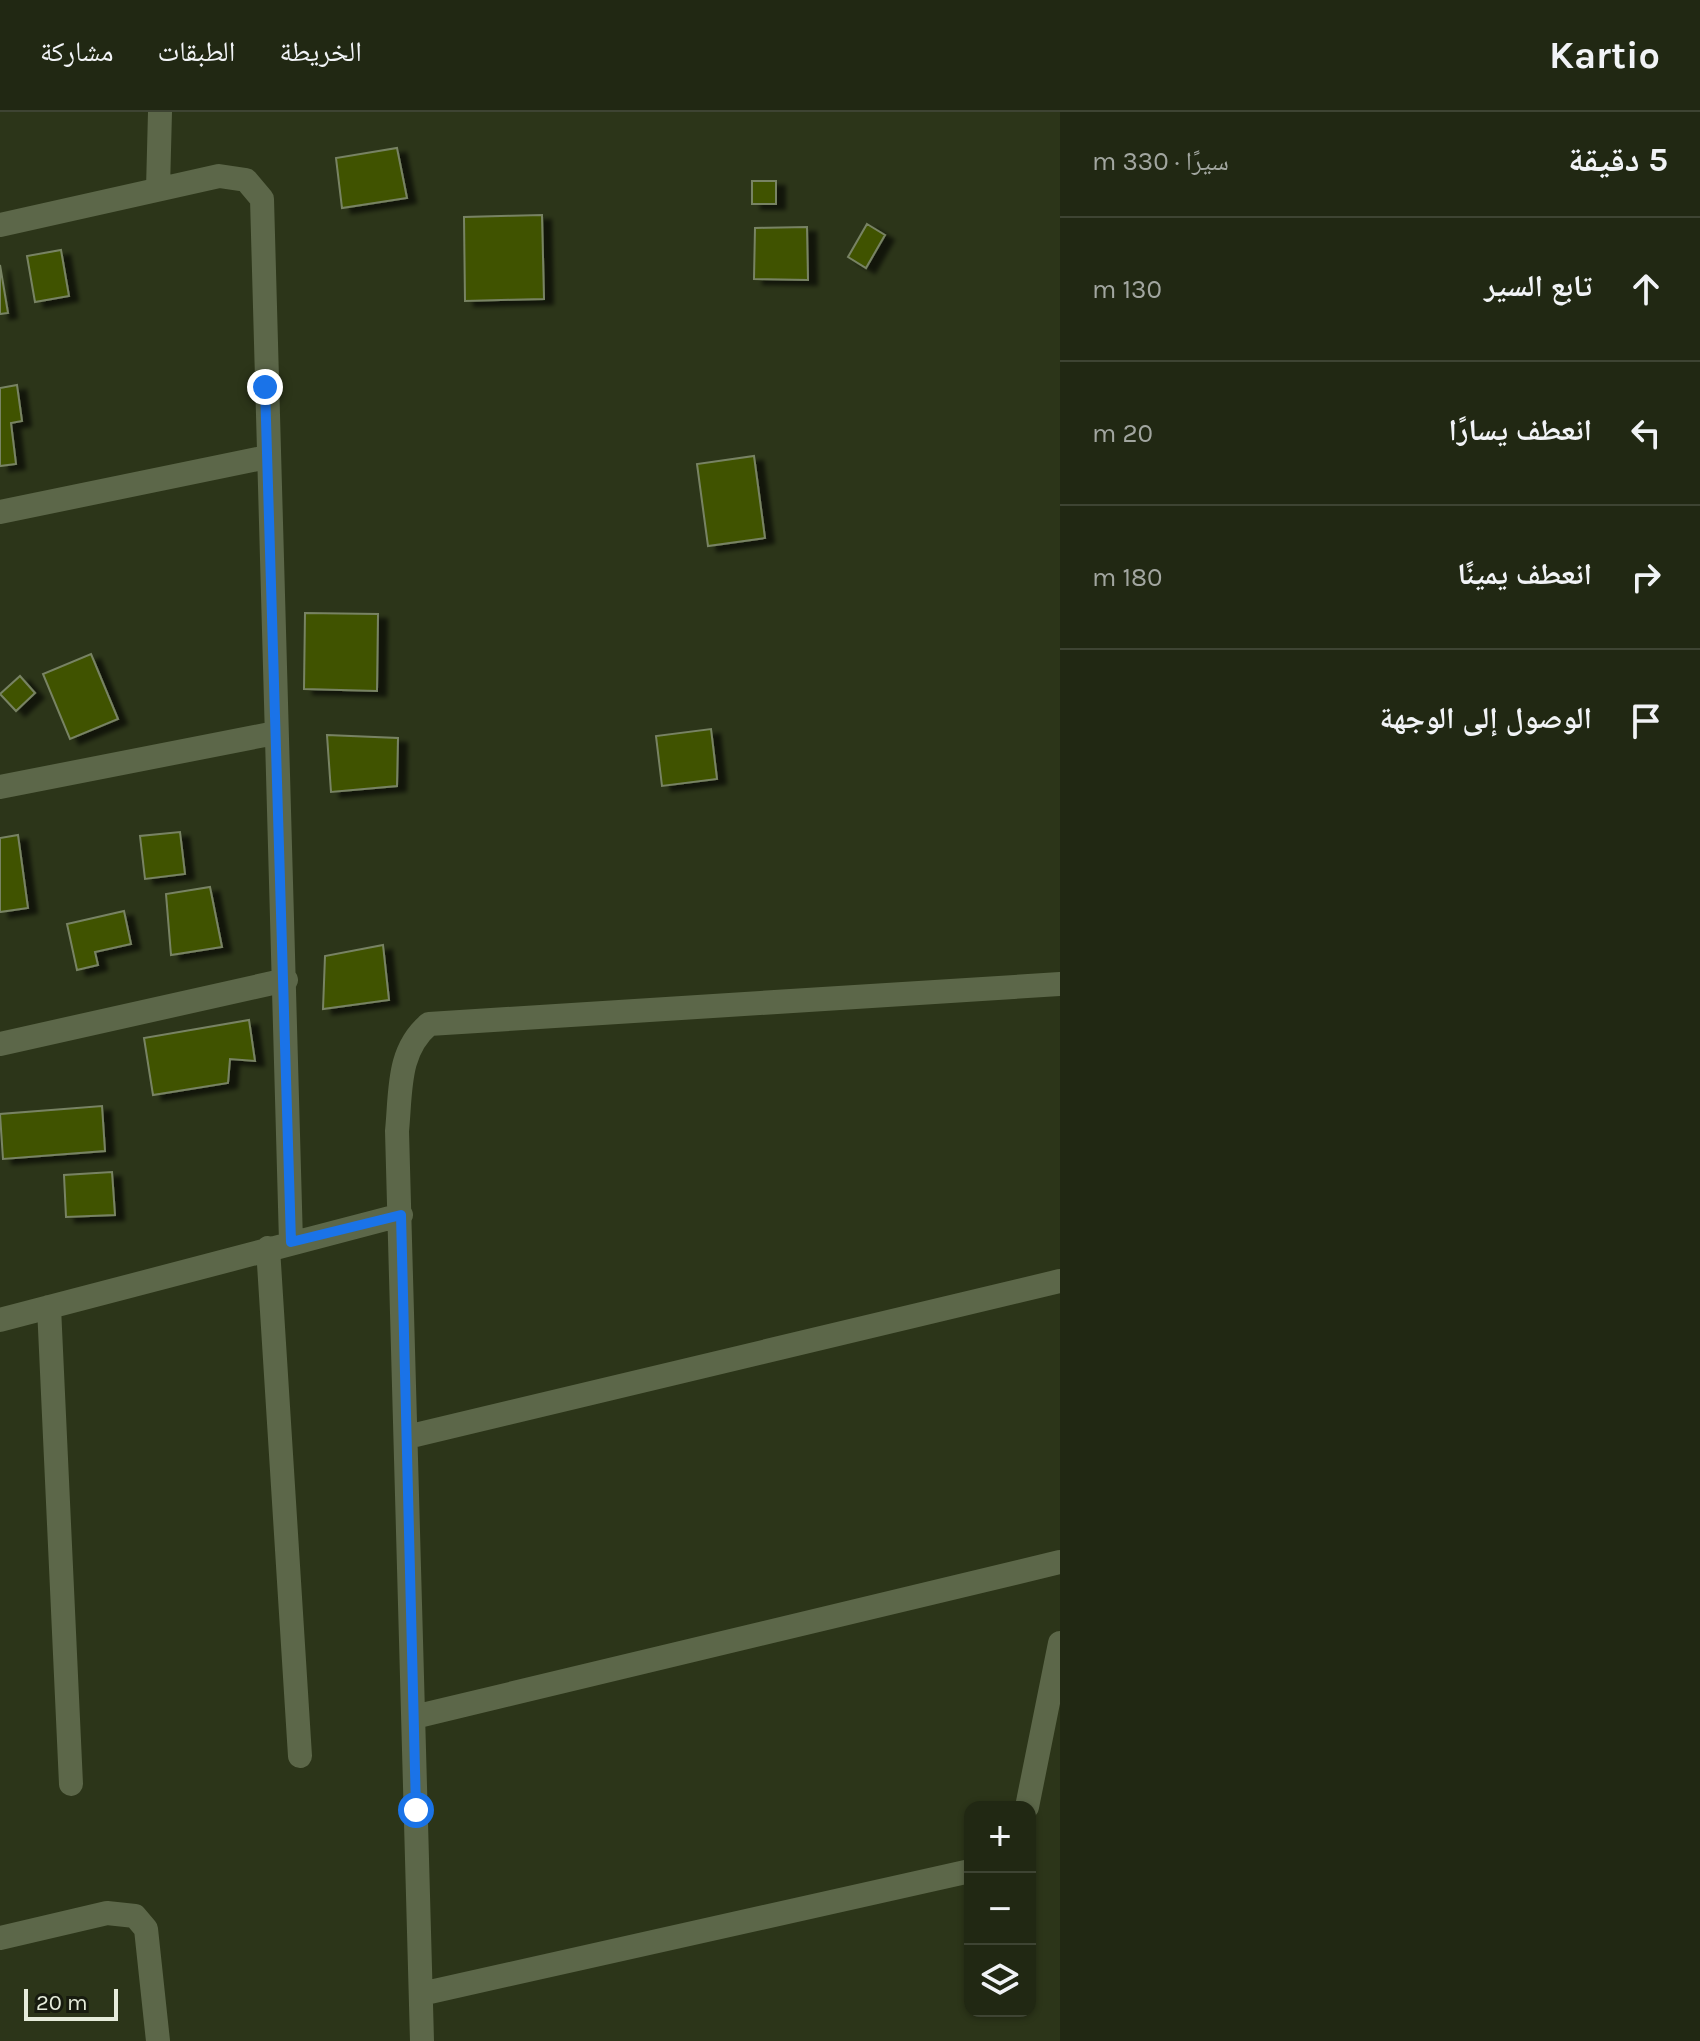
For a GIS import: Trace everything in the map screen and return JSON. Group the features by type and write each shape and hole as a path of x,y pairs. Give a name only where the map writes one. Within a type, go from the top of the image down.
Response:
{"street":[{"path":"158,189 160,112"},
{"path":"0,225 219,176 246,180 262,199 275,733 286,980 280,1245 300,1756"},
{"path":"0,512 267,457"},
{"path":"0,787 275,733"},
{"path":"0,1044 286,980"},
{"path":"422,2041 397,1131 404,1058 413,1038 429,1024 1060,984"},
{"path":"0,1320 401,1215"},
{"path":"407,1437 1060,1281"},
{"path":"49,1307 71,1784"},
{"path":"414,1717 1060,1562"},
{"path":"1028,1801 1060,1643"},
{"path":"421,1994 964,1872"},
{"path":"0,1938 107,1913 135,1916 146,1929 158,2041"}],"building":[{"path":"397,148 407,198 342,208 336,158"},
{"path":"752,181 776,181 776,204 752,204"},
{"path":"542,215 544,299 465,301 464,217"},
{"path":"867,224 885,235 866,268 848,257"},
{"path":"807,227 808,280 754,279 755,228"},
{"path":"61,250 69,296 35,302 27,256"},
{"path":"0,265 8,313 0,314"},
{"path":"17,385 22,421 11,423 16,464 0,466 0,388"},
{"path":"754,456 765,538 708,546 697,464"},
{"path":"305,613 378,614 377,691 304,689"},
{"path":"91,654 118,719 70,739 43,674"},
{"path":"20,676 35,693 16,711 0,694"},
{"path":"711,729 717,779 662,786 656,736"},
{"path":"327,735 398,738 397,786 331,792"},
{"path":"180,832 185,874 145,879 140,836"},
{"path":"18,835 28,908 0,912 0,838"},
{"path":"210,887 222,947 171,955 166,894"},
{"path":"124,911 131,944 95,952 98,965 77,970 67,924"},
{"path":"383,945 389,1000 323,1009 325,956"},
{"path":"249,1020 255,1061 230,1059 228,1083 153,1095 144,1038"},
{"path":"102,1106 105,1151 3,1159 0,1114"},
{"path":"112,1172 115,1215 66,1217 64,1175"}],"route":[{"path":"265,387 286,980 291,1242 401,1215 416,1810"}]}
